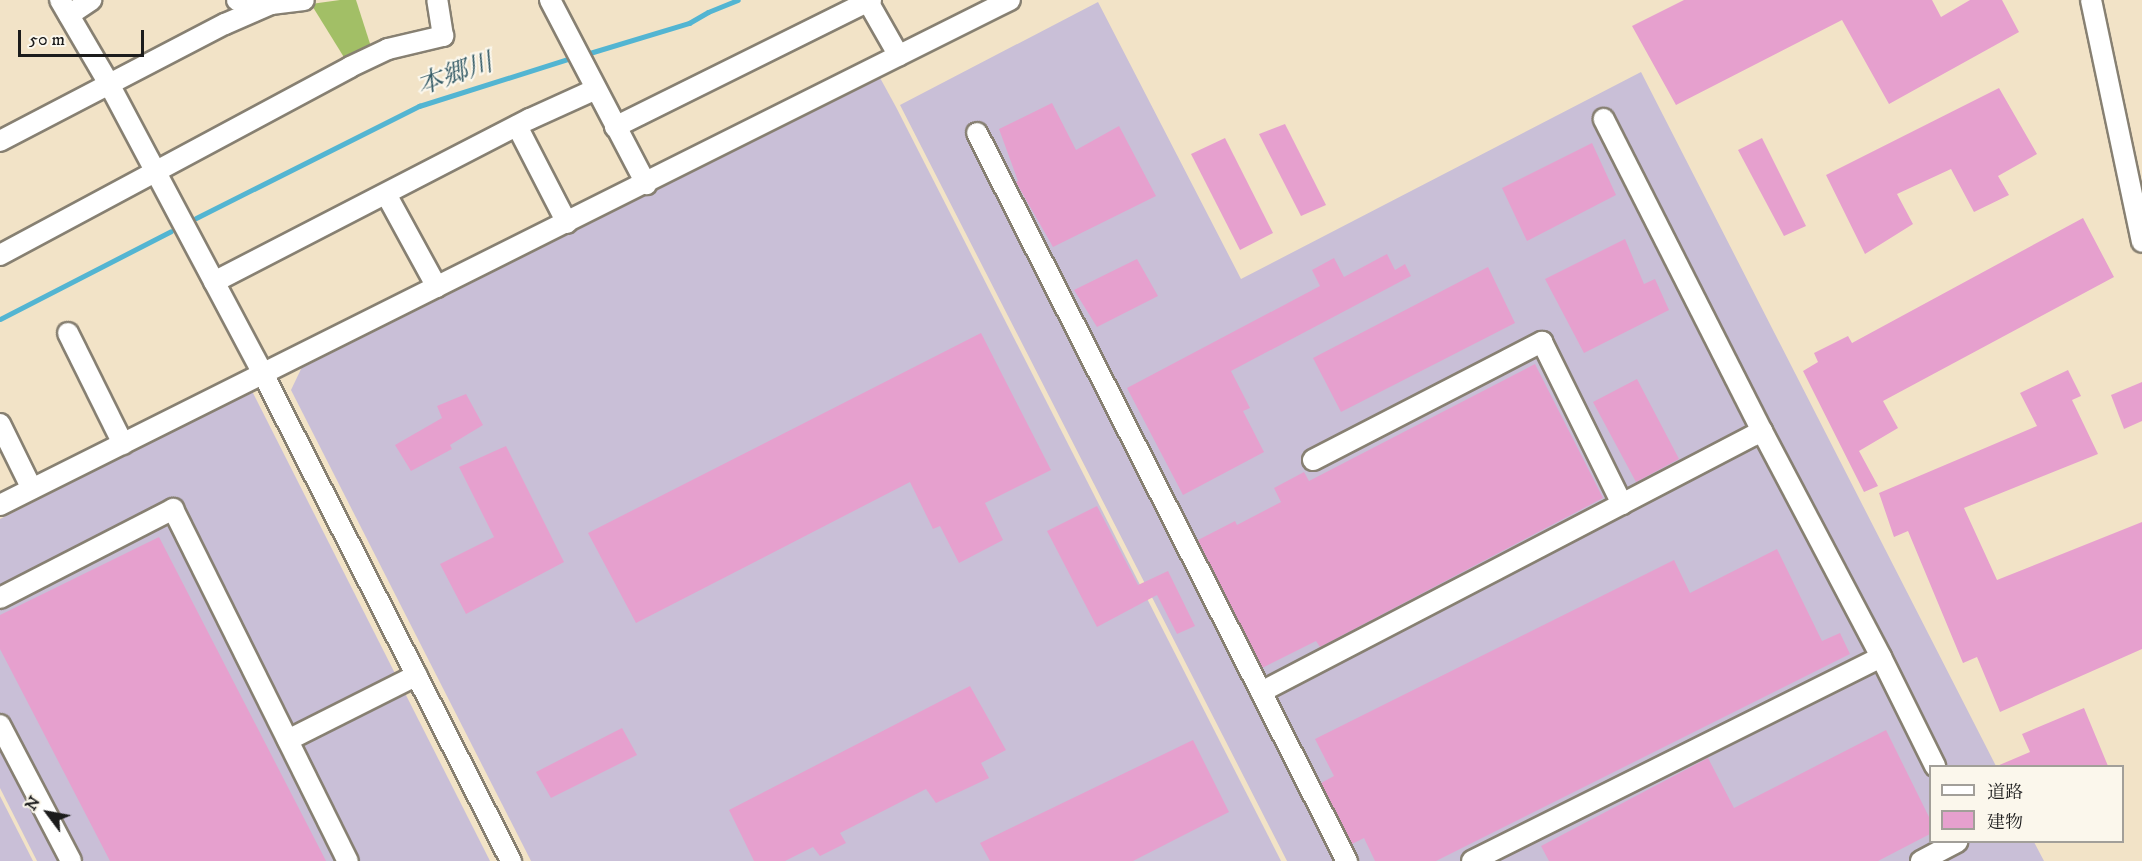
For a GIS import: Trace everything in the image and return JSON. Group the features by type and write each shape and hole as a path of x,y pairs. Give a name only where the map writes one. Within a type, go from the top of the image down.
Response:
{"street":[{"path":"91,0 64,8 109,84 263,374 512,861"},
{"path":"237,0 271,4 302,0"},
{"path":"0,255 350,67 388,50 443,36 437,0"},
{"path":"550,0 646,184"},
{"path":"615,126 869,0 899,57"},
{"path":"0,505 1010,0"},
{"path":"2091,0 2142,242"},
{"path":"0,141 225,24 271,4"},
{"path":"214,282 517,126 596,89"},
{"path":"1604,119 1935,765"},
{"path":"517,126 567,223"},
{"path":"977,133 1347,861"},
{"path":"386,194 437,287"},
{"path":"68,333 123,444"},
{"path":"1312,460 1542,342 1622,504"},
{"path":"0,424 32,489"},
{"path":"1261,692 1762,431"},
{"path":"0,598 173,509 348,861"},
{"path":"1472,861 1881,657"},
{"path":"288,740 417,675"},
{"path":"0,725 71,861"},
{"path":"1921,861 1955,843"}],"shaded area":[{"path":"1098,2 1241,279 1641,72 1995,765 1929,765 1929,843 2035,843 2044,861 1287,861 900,105"},
{"path":"879,76 1281,861 531,861 291,390 302,367"},
{"path":"252,391 490,861 37,861 0,788 0,519"},
{"path":"0,796 33,861 0,861"}],"green space":[{"path":"356,0 373,53 350,67 311,4"}],"building":[{"path":"1684,0 1932,0 1941,17 1970,0 2002,0 2019,32 1889,104 1842,20 1676,105 1632,26"},
{"path":"1999,88 2037,154 1998,176 2009,195 1974,212 1951,169 1897,194 1913,224 1865,254 1826,175"},
{"path":"1052,103 1076,150 1119,126 1156,196 1053,247 1016,182 1018,181 999,129"},
{"path":"1285,124 1326,205 1301,216 1259,134"},
{"path":"1225,138 1273,233 1240,250 1191,154"},
{"path":"1762,138 1806,226 1784,236 1738,150"},
{"path":"1592,143 1616,195 1527,241 1502,188"},
{"path":"2083,218 2114,277 1883,401 1898,428 1859,451 1878,486 1864,492 1803,371 1818,362 1814,353 1848,336 1852,343"},
{"path":"1625,239 1644,284 1655,279 1669,310 1584,353 1545,279"},
{"path":"1387,254 1395,270 1405,264 1411,276 1231,371 1250,408 1243,411 1264,452 1183,495 1127,388 1320,286 1312,270 1334,258 1344,277"},
{"path":"1137,259 1158,296 1097,327 1074,290"},
{"path":"1488,267 1515,323 1341,412 1313,358"},
{"path":"981,333 1051,470 985,503 1003,540 959,563 940,526 933,529 910,482 636,623 588,533"},
{"path":"1535,364 1603,498 1320,647 1316,641 1262,668 1198,540 1235,521 1237,525 1281,502 1274,488 1304,472 1309,481"},
{"path":"2068,370 2081,396 2072,400 2098,454 1964,508 1997,580 2142,522 2142,649 2000,712 1977,657 1963,663 1908,531 1894,537 1879,493 2037,426 2020,393"},
{"path":"1637,379 1679,459 1636,482 1593,402"},
{"path":"2142,382 2142,421 2124,429 2111,395"},
{"path":"466,394 483,425 450,445 452,449 411,471 395,445 442,418 437,406"},
{"path":"506,446 564,562 466,614 440,564 494,537 459,467"},
{"path":"1097,506 1138,585 1168,571 1195,626 1177,634 1157,595 1097,627 1047,531"},
{"path":"159,537 326,861 110,861 0,649 0,615"},
{"path":"1777,549 1822,641 1840,633 1850,654 1436,861 1375,861 1364,838 1352,844 1321,783 1334,776 1315,739 1674,560 1690,593"},
{"path":"970,686 1006,750 981,763 989,778 936,803 926,789 840,833 846,843 820,856 813,847 785,861 754,861 729,810"},
{"path":"2084,708 2108,765 1999,765 2030,752 2022,734"},
{"path":"622,728 637,755 551,798 536,772"},
{"path":"1886,730 1929,817 1929,835 1878,861 1549,861 1541,846 1708,758 1734,808"},
{"path":"1193,740 1229,812 1133,861 990,861 980,843"}],"waterway":[{"name":"本郷川","path":"583,55 689,23 708,12 738,0"},
{"name":"本郷川","path":"196,218 419,106 574,57"},
{"name":"本郷川","path":"0,319 171,231"}]}
